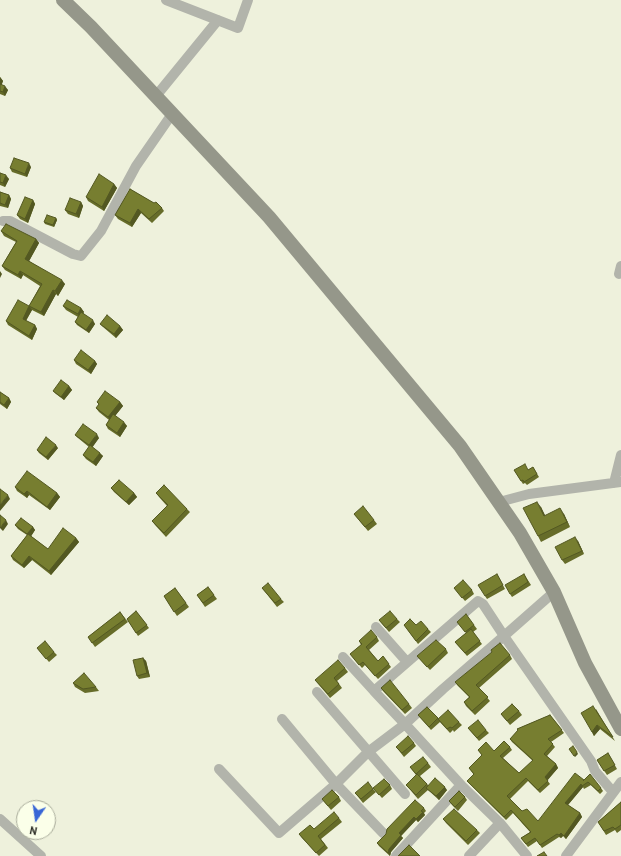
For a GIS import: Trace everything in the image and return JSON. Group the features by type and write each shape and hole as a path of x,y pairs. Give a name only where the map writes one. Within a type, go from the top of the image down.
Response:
{"street":[{"path":"63,0 156,96 269,217 460,446 520,533 554,592 585,663 621,729"},
{"path":"166,0 190,4 218,20 238,28 248,0"},
{"path":"156,96 218,20"},
{"path":"3,221 10,221 72,254 81,256 101,231 136,166 172,114"},
{"path":"499,502 529,494 617,483 621,455"},
{"path":"219,769 279,833 336,784 368,752 405,724 554,592"},
{"path":"374,691 478,602 483,604 590,761 595,771 613,792"},
{"path":"376,627 407,662"},
{"path":"343,657 461,785 500,823 527,856"},
{"path":"317,692 405,794"},
{"path":"282,719 336,784 383,833"},
{"path":"566,856 621,782"},
{"path":"396,856 461,785"},
{"path":"0,819 41,856"},
{"path":"469,856 500,823"}],"building":[{"path":"0,84 5,86 3,92 0,91"},
{"path":"14,158 29,163 25,174 10,168"},
{"path":"0,173 6,175 3,183 0,182"},
{"path":"99,174 114,184 102,207 86,197"},
{"path":"130,189 154,203 156,202 162,208 149,219 138,209 130,223 115,215"},
{"path":"0,192 9,195 5,205 0,203"},
{"path":"25,197 33,200 25,219 17,215"},
{"path":"70,198 81,202 76,214 65,210"},
{"path":"47,215 56,218 53,225 44,222"},
{"path":"6,224 36,239 25,259 62,280 55,291 53,290 41,312 29,306 42,284 20,271 18,275 2,266 17,241 1,231"},
{"path":"18,300 29,306 23,319 35,325 29,336 6,321"},
{"path":"67,300 81,308 78,314 63,306"},
{"path":"81,312 93,320 86,330 75,322"},
{"path":"107,315 120,326 114,334 100,324"},
{"path":"81,350 95,361 88,370 74,360"},
{"path":"61,380 69,386 61,397 53,391"},
{"path":"105,391 120,402 108,417 96,408 99,404 97,402"},
{"path":"0,392 9,398 4,405 0,402"},
{"path":"113,414 124,422 117,433 106,425"},
{"path":"83,424 97,434 89,445 75,435"},
{"path":"46,437 56,445 46,457 37,450"},
{"path":"90,445 100,453 93,462 83,455"},
{"path":"525,464 528,470 533,467 537,474 524,482 523,480 521,481 514,470"},
{"path":"27,471 57,493 47,507 27,491 24,494 15,487"},
{"path":"119,480 134,493 126,502 111,488"},
{"path":"164,485 187,509 164,533 152,521 168,505 156,493"},
{"path":"0,489 8,495 0,505"},
{"path":"537,502 544,516 560,508 567,522 538,536 523,508"},
{"path":"363,506 374,520 365,527 354,514"},
{"path":"0,515 6,520 0,528"},
{"path":"21,518 33,527 27,534 15,525"},
{"path":"63,528 76,538 49,571 29,556 22,565 11,556 28,534 48,549"},
{"path":"575,537 582,551 562,560 555,547"},
{"path":"497,574 503,585 485,596 478,585"},
{"path":"524,574 528,582 510,594 505,585"},
{"path":"463,580 472,590 462,598 454,588"},
{"path":"268,583 281,599 275,603 262,588"},
{"path":"208,587 214,595 203,603 197,595"},
{"path":"175,588 186,603 174,612 164,596"},
{"path":"136,611 147,625 136,633 127,619"},
{"path":"390,611 397,619 386,628 379,620"},
{"path":"120,612 125,619 92,643 88,637"},
{"path":"466,614 474,625 465,632 457,622"},
{"path":"410,619 416,625 421,621 428,629 416,641 404,625"},
{"path":"471,629 480,641 465,653 455,642"},
{"path":"371,630 377,637 366,647 378,661 383,656 389,664 375,676 363,662 359,665 350,654 362,644 359,641"},
{"path":"436,640 446,649 427,667 417,656"},
{"path":"45,641 54,652 46,659 37,648"},
{"path":"500,643 510,655 476,685 488,697 472,711 464,702 470,697 455,682 492,652 491,650"},
{"path":"143,658 147,673 137,676 133,660"},
{"path":"338,660 345,668 334,678 339,684 328,694 315,680"},
{"path":"84,673 96,687 83,689 73,683"},
{"path":"390,680 409,704 402,710 381,688"},
{"path":"512,704 519,711 507,721 501,714"},
{"path":"593,706 613,737 597,725 592,732 581,713"},
{"path":"427,707 438,718 429,727 418,715"},
{"path":"448,710 459,722 452,728 450,727 447,729 438,719"},
{"path":"550,715 562,730 548,739 553,744 544,754 556,764 545,777 548,781 538,790 526,778 507,796 522,811 527,809 538,821 575,773 584,780 590,774 601,788 598,791 588,782 582,786 581,784 565,803 580,813 564,836 561,833 559,835 557,834 540,845 535,838 526,844 521,838 531,832 511,810 504,817 467,781 474,774 469,768 482,755 478,750 486,742 494,751 504,741 510,747 500,756 519,773 533,760 510,739 518,730 517,729"},
{"path":"478,720 486,730 477,738 468,728"},
{"path":"408,736 414,743 402,753 396,747"},
{"path":"573,746 577,752 574,756 569,749"},
{"path":"608,753 615,765 604,771 597,760"},
{"path":"423,757 428,763 416,774 410,767"},
{"path":"417,774 427,784 416,795 406,785"},
{"path":"435,778 445,787 436,796 426,788"},
{"path":"384,779 390,785 379,795 373,788"},
{"path":"368,782 373,789 361,799 355,793"},
{"path":"332,790 339,797 328,806 322,799"},
{"path":"459,791 465,797 455,807 449,801"},
{"path":"415,800 424,808 421,811 423,812 416,819 414,817 399,833 401,835 389,849 388,853 377,843 386,834 387,829"},
{"path":"621,802 621,825 615,829 613,827 604,831 598,822"},
{"path":"454,809 477,830 466,841 443,819"},
{"path":"334,812 339,818 318,836 325,845 316,853 299,834 310,825 314,829"},
{"path":"409,845 420,856 398,856"},
{"path":"544,852 547,856 537,856"}]}
